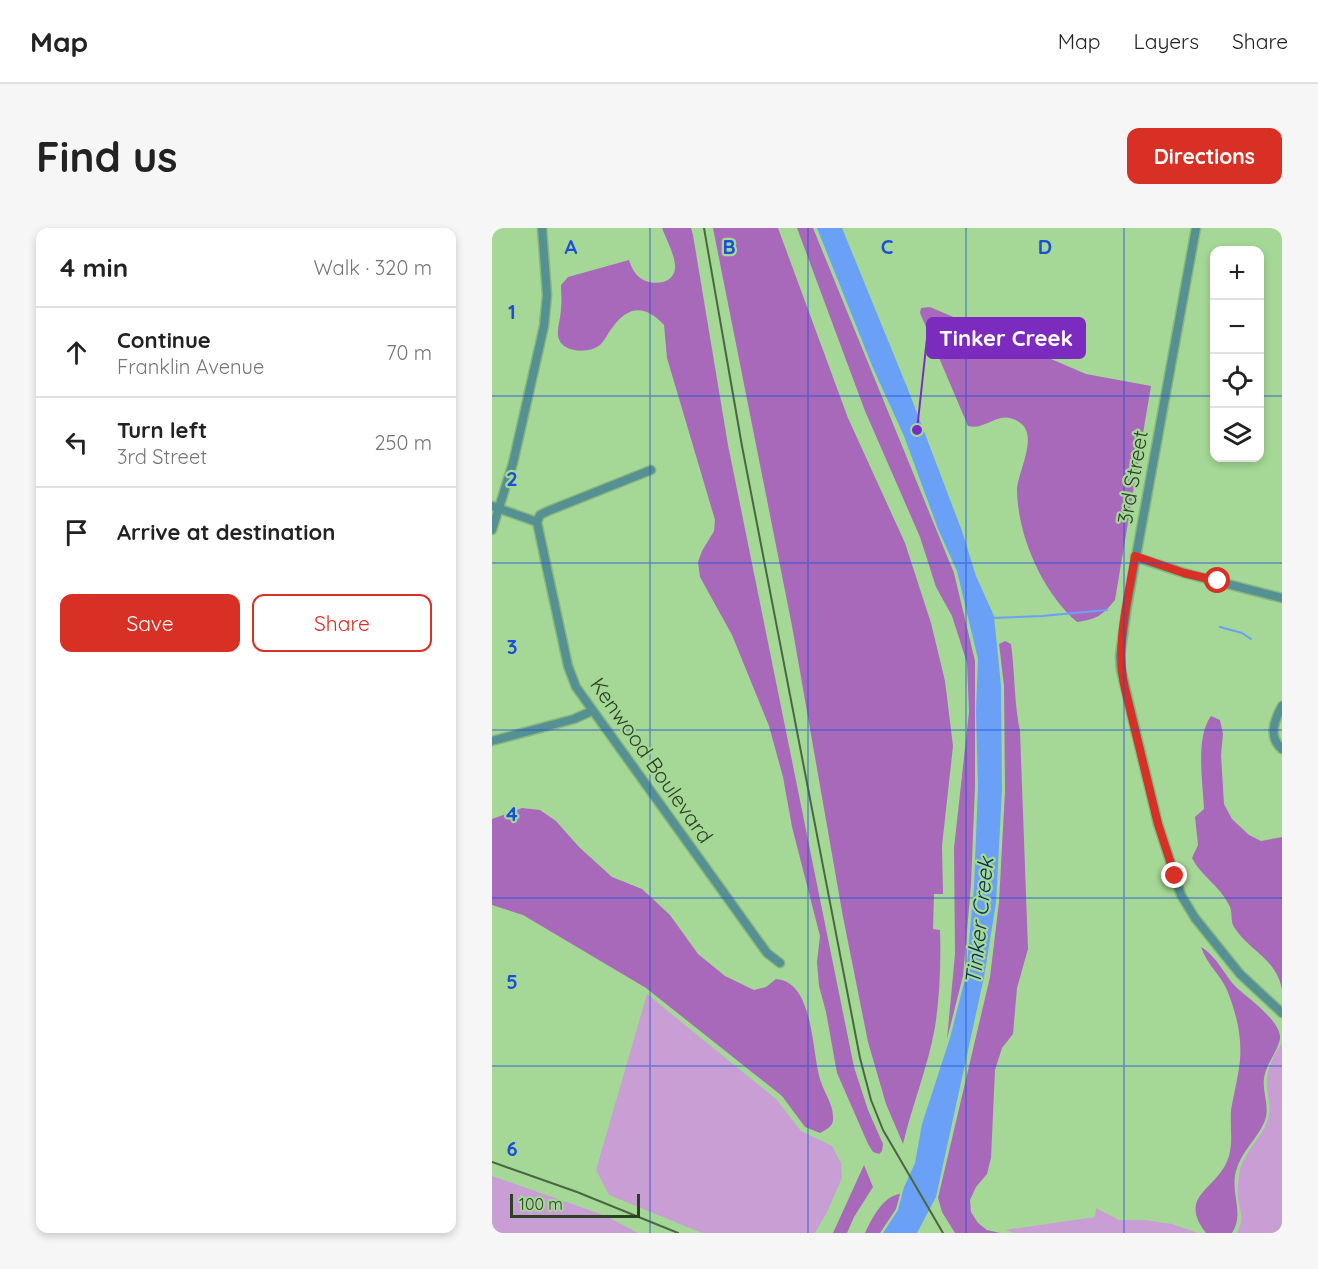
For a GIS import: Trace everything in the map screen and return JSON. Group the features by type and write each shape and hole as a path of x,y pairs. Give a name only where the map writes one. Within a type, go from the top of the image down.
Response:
{"street":[{"path":"492,530 496,507 513,463 544,326 547,295 542,228"},
{"name":"3rd Street","path":"1196,228 1135,556 1122,637 1121,670 1158,824 1181,895 1188,908 1240,974 1282,1013"},
{"path":"496,507 537,522 540,515 548,511 651,470"},
{"name":"Kenwood Boulevard","path":"537,522 568,666 576,687 767,953 780,963"},
{"path":"1135,556 1184,573 1282,598"},
{"path":"1282,706 1274,724 1273,733 1277,744 1282,749"},
{"path":"492,741 574,719 592,711"}],"shaded area":[{"path":"662,228 691,228 693,235 728,445 854,1067 868,1110 883,1144 879,1154 873,1152 868,1144 837,1073 819,986 817,962 820,936 769,726 732,635 700,577 698,562 714,531 715,520 667,358 664,325 650,314 637,310 618,320 601,344 590,350 570,349 560,342 558,336 561,285 568,277 629,260 639,277 644,280 656,283 672,277 674,260"},
{"path":"713,228 778,228 848,418 905,543 931,623 945,681 953,746 942,846 943,894 934,894 933,929 940,930 938,1003 932,1042 903,1144 886,1104 868,1042 843,917 792,626"},
{"path":"797,228 813,228 954,573 975,661 975,786 971,885 963,976 947,1039 955,954 954,848 969,712 967,663 952,616 936,587 920,537 865,411"},
{"path":"930,307 1086,374 1151,386 1115,600 1099,616 1077,622 1053,596 1043,580 1027,545 1018,509 1018,483 1028,445 1025,428 1012,418 1005,417 981,426 968,426 920,313 921,308"},
{"path":"1005,641 1011,644 1020,731 1028,949 1017,988 1013,1034 1002,1048 995,1070 991,1158 987,1174 976,1187 970,1200 971,1212 978,1223 987,1230 1000,1233 955,1233 942,1212 938,1198 990,977 999,902 1005,791 1004,686 999,644"},
{"path":"1211,716 1220,720 1223,734 1221,755 1224,804 1232,819 1249,835 1261,841 1282,837 1282,989 1274,969 1240,936 1232,922 1230,907 1225,898 1192,858 1198,845 1195,817 1204,809 1201,748 1206,725"},
{"path":"522,808 540,810 556,821 579,847 612,877 642,889 670,915 698,954 725,976 754,990 766,987 776,979 789,983 798,992 805,1005 821,1082 833,1112 830,1127 820,1133 805,1127 782,1096 646,988 523,915 492,905 492,819"},
{"path":"1201,947 1212,955 1232,983 1270,1018 1276,1025 1280,1039 1264,1078 1267,1111 1264,1123 1241,1158 1236,1171 1237,1218 1232,1233 1206,1233 1198,1220 1196,1209 1197,1200 1217,1177 1229,1156 1231,1110 1240,1063 1239,1031 1231,1000"},
{"path":"647,994 776,1099 801,1131 832,1146 841,1163 842,1178 815,1233 702,1233 609,1195 596,1170"},
{"path":"1282,1043 1282,1229 1274,1233 1237,1233 1241,1219 1238,1192 1240,1168 1267,1121 1269,1111 1267,1075"},
{"path":"864,1165 873,1187 847,1233 833,1233"},
{"path":"492,1176 606,1216 638,1233 492,1233"},
{"path":"900,1194 896,1209 880,1233 865,1233 883,1203"},
{"path":"1096,1208 1119,1220 1145,1220 1172,1224 1198,1233 1014,1233 1005,1230 1095,1217"}],"water":[{"path":"817,228 842,228 909,392 962,531 976,576 994,616 1001,686 1002,790 996,903 984,977 936,1197 917,1233 883,1233 898,1210 904,1187 915,1163 922,1124 950,1038 966,975 974,886 978,787 976,711 978,659 957,571 938,529 904,436 873,368"}],"waterway":[{"path":"991,618 1107,610"},
{"path":"1220,627 1242,633 1251,639"}],"railway":[{"path":"704,228 742,446 860,1058 871,1100 883,1130 943,1233"},
{"path":"492,1162 577,1192 678,1233"}],"place":[{"name":"Tinker Creek","path":"917,430"}],"route":[{"path":"1175,876 1158,824 1125,689 1120,656 1122,637 1135,556 1184,573 1218,581"}]}
